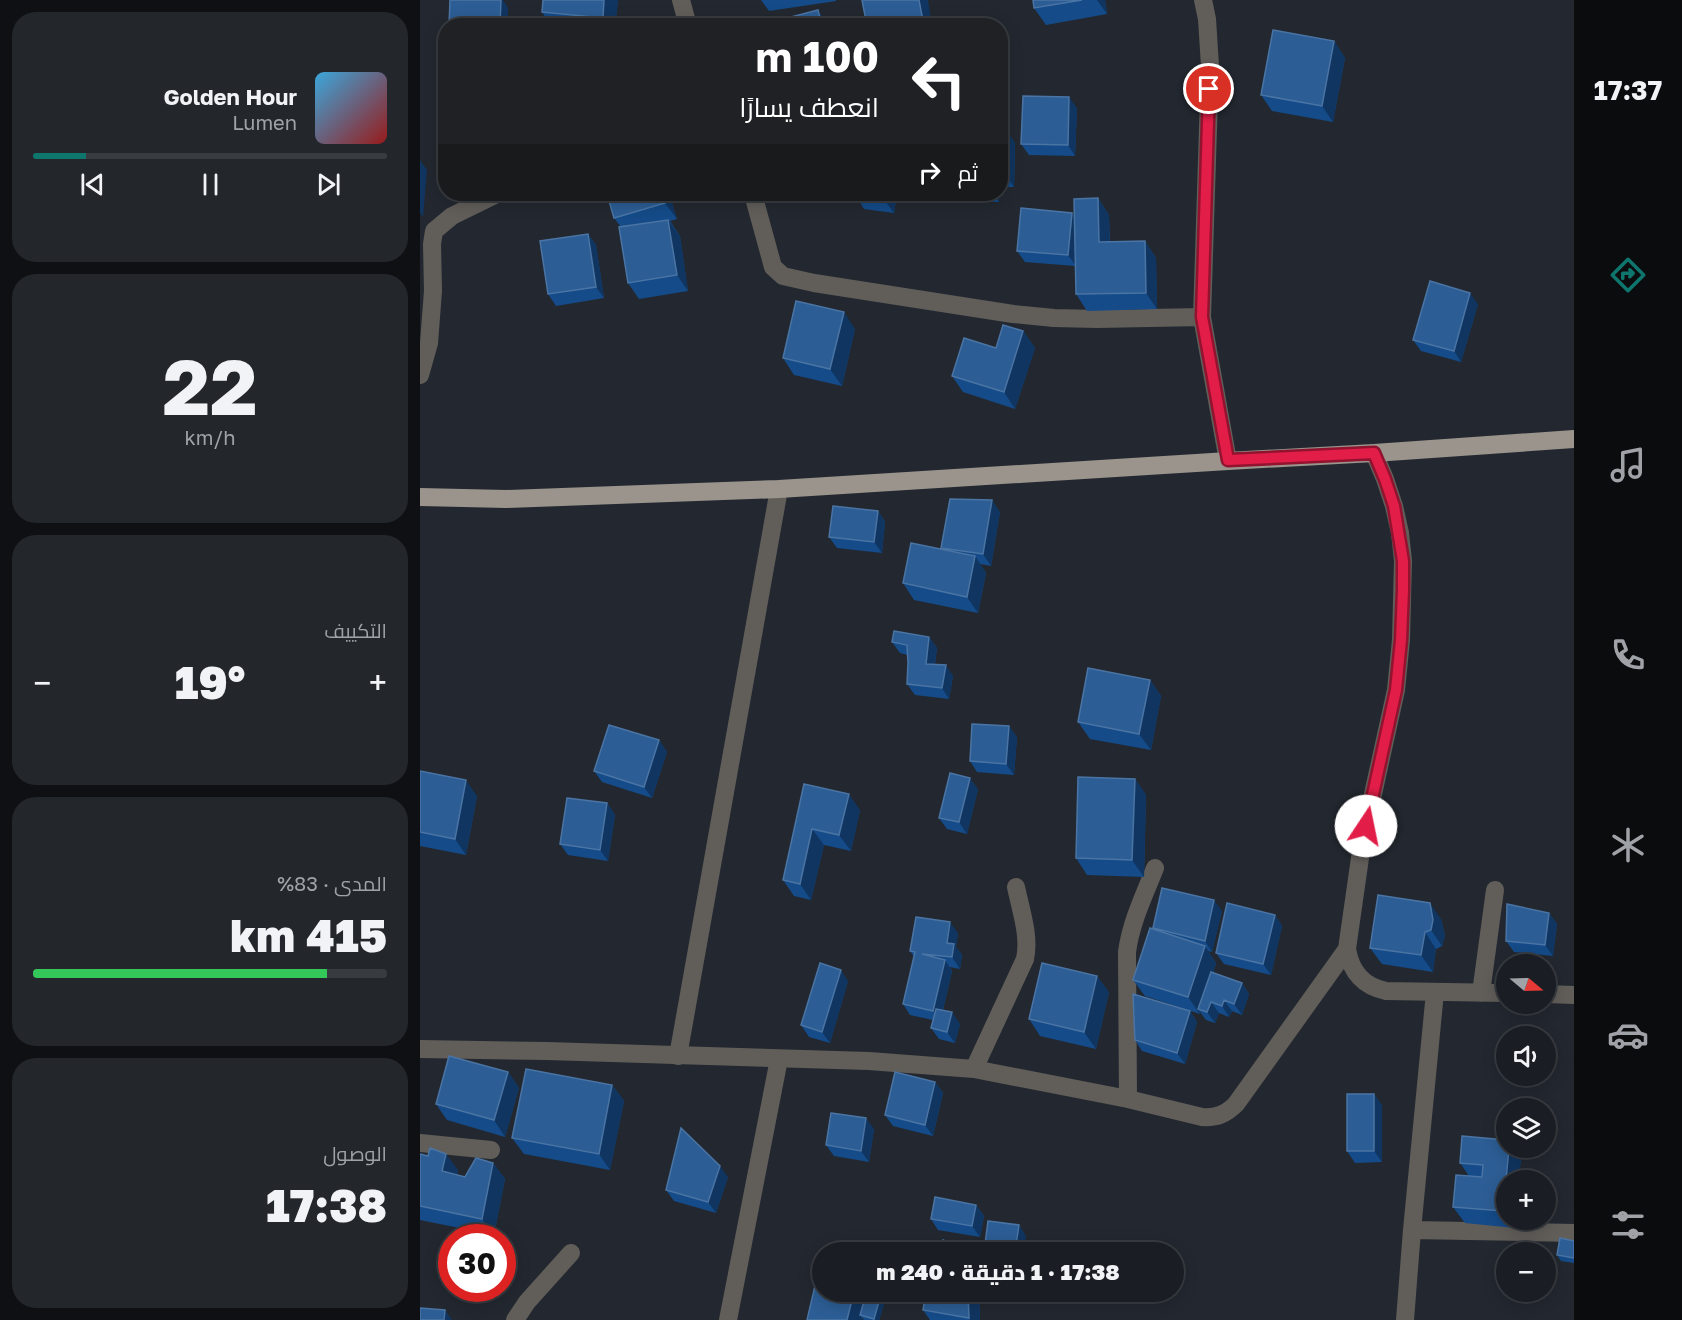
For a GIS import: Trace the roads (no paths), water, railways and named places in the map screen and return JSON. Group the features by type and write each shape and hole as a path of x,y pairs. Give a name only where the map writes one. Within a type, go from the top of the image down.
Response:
{"main road":[{"path":"420,497 506,499 779,489 1574,439"}],"street":[{"path":"681,0 686,18"},
{"path":"1203,0 1208,20 1209,66 1202,317 1228,460"},
{"path":"420,375 429,343 433,291 432,244 435,231 452,216 483,201"},
{"path":"755,201 773,267 778,273 789,278 1013,314 1054,318 1202,317"},
{"path":"1374,453 1394,506 1400,533 1403,561 1401,640 1396,690 1362,844 1347,949 1348,959 1353,969 1367,984 1386,991 1496,993"},
{"path":"678,1056 779,489"},
{"path":"1128,1099 1127,952 1135,916 1155,868"},
{"path":"974,1069 1027,951 1016,888"},
{"path":"1481,993 1495,890"},
{"path":"420,1049 869,1061 974,1069 1128,1099 1202,1117 1212,1117 1229,1111 1236,1104 1347,949"},
{"path":"1405,1320 1435,992"},
{"path":"1556,994 1574,995"},
{"path":"728,1320 779,1059"},
{"path":"420,1143 491,1150"},
{"path":"1412,1230 1574,1233"},
{"path":"515,1320 527,1302 571,1253"}]}
